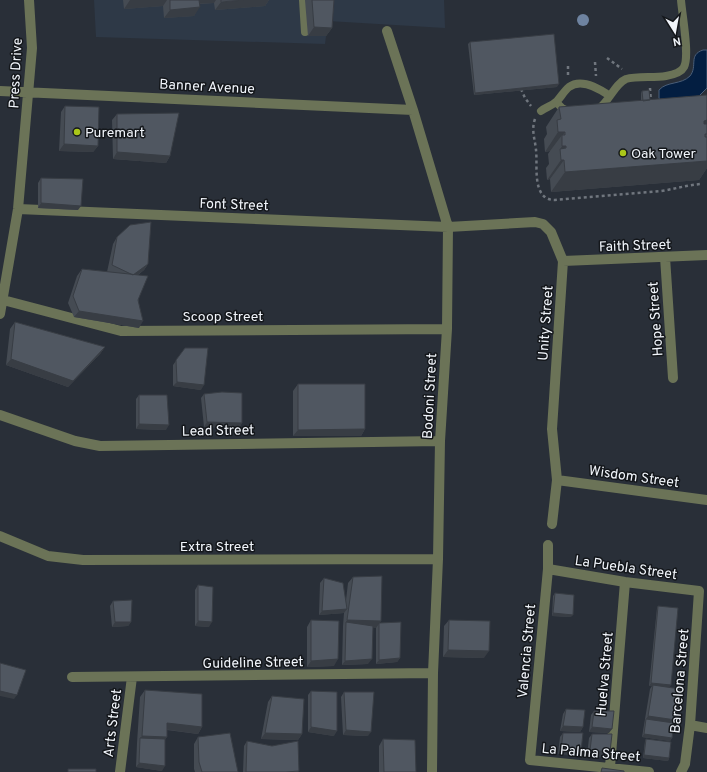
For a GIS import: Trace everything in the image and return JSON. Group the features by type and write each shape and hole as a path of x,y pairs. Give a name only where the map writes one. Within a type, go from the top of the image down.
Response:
{"street":[{"name":"Press Drive","path":"0,314 18,209 29,92 32,48 29,0"},
{"name":"Bodoni Street","path":"387,31 448,227 447,329 440,441 438,559 433,673 432,772"},
{"name":"Banner Avenue","path":"0,91 412,110"},
{"name":"Font Street","path":"18,209 448,227"},
{"name":"Unity Street","path":"448,227 536,222 543,224 551,232 563,261 552,429 557,480 552,524"},
{"name":"Faith Street","path":"563,261 707,256"},
{"name":"Hope Street","path":"665,258 672,378"},
{"name":"Scoop Street","path":"3,300 121,331 447,329"},
{"name":"Lead Street","path":"0,415 75,441 100,446 440,441"},
{"name":"Wisdom Street","path":"557,480 707,500"},
{"name":"Extra Street","path":"0,536 48,556 83,560 438,559"},
{"name":"Valencia Street","path":"530,760 548,569 548,545"},
{"name":"La Puebla Street","path":"548,569 626,582 700,591"},
{"name":"Huelva Street","path":"610,767 626,582"},
{"name":"Barcelona Street","path":"681,772 685,764 690,725 700,591"},
{"name":"Guideline Street","path":"72,677 433,673"},
{"name":"Arts Street","path":"120,772 132,677"},
{"path":"690,725 707,728"},
{"name":"La Palma Street","path":"530,760 584,769 610,767 649,772"}],"lane":[{"path":"303,0 305,32"},
{"path":"556,102 566,110 583,114 604,105 618,86 627,79 673,74 682,70 685,66 687,54 681,0"},
{"path":"540,111 556,102 568,88 578,84 595,87 610,96"}],"path":[{"path":"607,58 616,65"},
{"path":"595,62 596,76"},
{"path":"568,63 568,76"},
{"path":"649,77 651,104"},
{"path":"521,89 528,103"},
{"path":"540,111 534,119 533,130 537,151 537,181 541,193 547,199 555,200 672,190 684,186 701,184"}],"shaded area":[{"path":"94,0 444,0 445,28 328,21 325,44 96,37"}],"water":[{"path":"707,50 707,88 697,98 661,102 659,98 659,90 666,85 682,81 690,76 694,58 698,52"}],"building":[{"path":"170,0 199,0 200,7 170,10"},
{"path":"221,0 244,0 221,2"},
{"path":"312,0 334,0 332,28 314,27"},
{"path":"554,34 559,84 475,93 470,42"},
{"path":"649,90 650,100 643,101 642,91"},
{"name":"Oak Tower","path":"707,95 707,120 704,121 704,124 707,124 707,134 705,134 705,137 707,137 707,161 565,172 564,160 561,160 560,149 566,148 566,146 562,146 562,135 565,135 565,132 558,132 557,120 561,119 559,107"},
{"name":"Puremart","path":"65,106 99,107 98,146 64,144"},
{"path":"179,113 170,156 117,152 117,114"},
{"path":"41,178 83,179 81,206 41,203"},
{"path":"151,222 148,264 133,275 112,265 117,237 130,225"},
{"path":"82,269 148,276 138,300 143,321 79,311 73,296"},
{"path":"15,322 105,347 73,381 11,359"},
{"path":"185,348 208,348 204,385 177,382 176,360"},
{"path":"298,384 365,384 365,429 298,430"},
{"path":"222,392 242,393 242,423 207,422 204,394"},
{"path":"139,395 167,395 169,425 139,424"},
{"path":"382,576 381,621 347,620 353,577"},
{"path":"324,578 343,583 347,609 322,611"},
{"path":"198,585 213,587 212,622 198,621"},
{"path":"555,593 574,595 573,615 553,613"},
{"path":"132,600 131,622 115,622 113,601"},
{"path":"658,606 678,608 671,685 651,683"},
{"path":"311,620 339,621 338,659 311,661"},
{"path":"449,620 490,621 489,651 448,650"},
{"path":"346,622 373,626 372,659 345,661"},
{"path":"401,622 400,658 379,660 379,623"},
{"path":"0,663 26,670 17,695 0,691"},
{"path":"653,685 680,689 676,720 648,716"},
{"path":"145,690 202,694 202,727 167,723 167,737 142,736"},
{"path":"311,691 337,692 337,731 311,727"},
{"path":"344,692 374,692 371,732 346,730"},
{"path":"272,696 304,699 302,734 265,733"},
{"path":"566,709 585,710 583,727 563,726"},
{"path":"594,711 614,711 612,729 592,727"},
{"path":"646,719 674,723 672,738 644,734"},
{"path":"230,733 238,772 202,772 199,762 198,737"},
{"path":"563,733 583,733 581,751 561,750"},
{"path":"592,734 612,734 610,752 590,750"},
{"path":"140,738 165,739 165,766 139,763"},
{"path":"383,739 415,740 416,772 384,772"},
{"path":"646,739 671,742 669,758 644,755"},
{"path":"247,741 272,746 298,741 299,771 246,772"},
{"path":"602,768 624,771 624,772 601,772"},
{"path":"68,769 96,769 96,772 68,772"}],"place":[{"name":"Puremart","path":"77,132"},
{"name":"Oak Tower","path":"623,153"}]}
